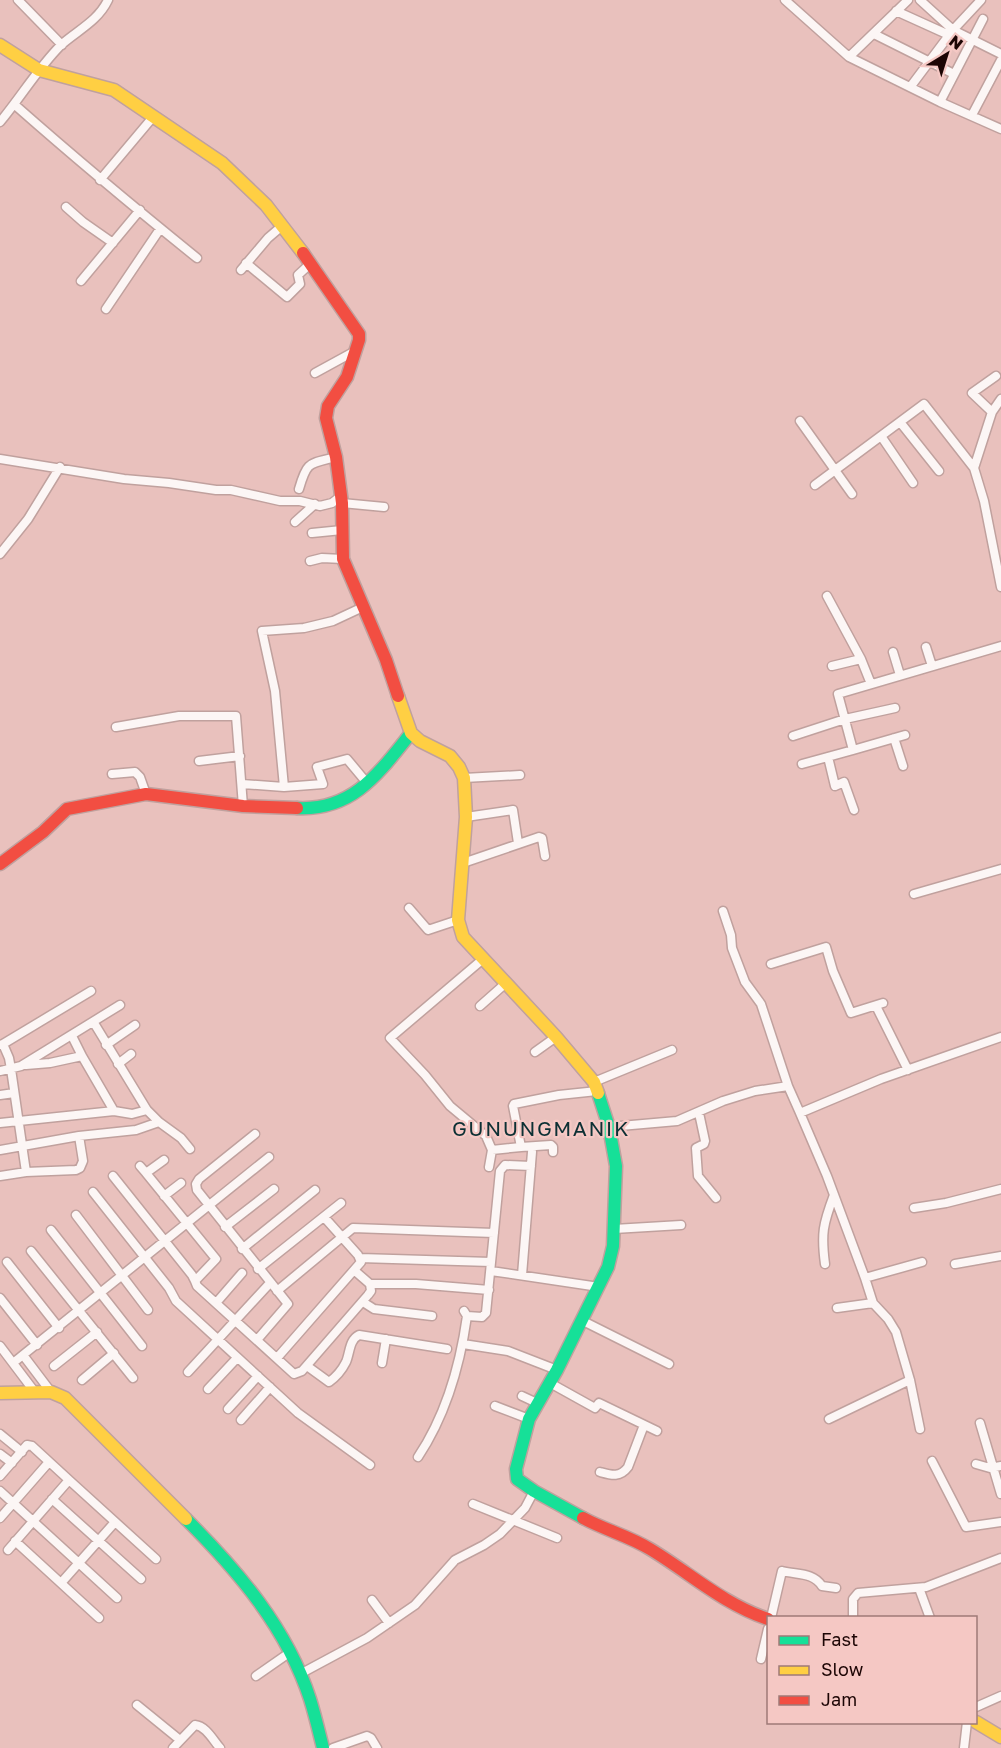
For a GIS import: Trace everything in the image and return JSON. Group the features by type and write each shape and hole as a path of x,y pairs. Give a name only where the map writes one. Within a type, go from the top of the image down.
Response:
{"street":[{"path":"18,0 62,45"},
{"path":"0,122 15,105 39,70 62,45 92,22 108,0"},
{"path":"785,0 849,57 940,102 1000,127"},
{"path":"849,57 908,0"},
{"path":"920,0 951,33"},
{"path":"911,87 951,33 981,0"},
{"path":"896,11 972,39 1001,54"},
{"path":"940,102 983,19"},
{"path":"874,34 954,74"},
{"path":"0,45 39,70 114,90 222,163 266,205 311,263 359,334 357,350 347,377 328,406 327,418 336,457 341,500 343,559 387,660 411,733 420,741 450,756 464,778 466,817 458,920 464,937 556,1037 595,1087 609,1127 616,1166 613,1246 608,1267 557,1370 529,1419 516,1475 519,1481 534,1491 596,1524 649,1548 722,1598 747,1612 767,1617"},
{"path":"972,115 1001,60"},
{"path":"15,105 100,180 197,258"},
{"path":"100,180 153,117"},
{"path":"66,207 113,243"},
{"path":"81,281 140,210"},
{"path":"282,226 243,267 287,297 300,284 298,274 311,263"},
{"path":"106,309 160,229"},
{"path":"315,373 357,350"},
{"path":"992,412 972,393 996,376"},
{"path":"974,468 992,412 1001,399"},
{"path":"815,485 924,404 974,468 984,501 1001,587"},
{"path":"800,421 852,494"},
{"path":"900,422 939,471"},
{"path":"880,436 913,483"},
{"path":"299,489 303,472 309,464 336,457"},
{"path":"0,459 124,479 231,490 280,501 300,501 320,506 341,500 384,507"},
{"path":"0,554 28,519 60,467"},
{"path":"295,522 315,504"},
{"path":"312,533 342,530"},
{"path":"310,561 322,558 343,559"},
{"path":"827,596 861,658 871,684"},
{"path":"284,787 275,691 262,631 304,628 333,621 363,607"},
{"path":"853,750 838,694 1001,646"},
{"path":"926,647 932,666"},
{"path":"893,652 900,675"},
{"path":"832,666 861,658"},
{"path":"793,736 895,708"},
{"path":"116,727 179,716 236,716 243,806"},
{"path":"0,864 43,832 67,809 146,794 243,806 314,809 327,807 350,796 379,773 411,733"},
{"path":"802,764 905,735"},
{"path":"894,738 903,766"},
{"path":"199,760 240,756"},
{"path":"828,757 835,786 844,783 854,810"},
{"path":"242,784 284,787 323,784 317,767 347,759 367,783"},
{"path":"112,774 132,771 137,773 146,794"},
{"path":"464,778 520,775"},
{"path":"466,817 513,810 518,843"},
{"path":"463,863 541,837 545,856"},
{"path":"914,894 1001,869"},
{"path":"409,908 428,930 458,920"},
{"path":"723,911 731,935 732,948 745,982 761,1004 788,1086 834,1195 873,1304 888,1319 896,1332 910,1380 920,1429"},
{"path":"771,964 826,947 833,971 851,1013 879,1004 908,1070"},
{"path":"483,959 390,1038 450,1106 481,1131 492,1150 489,1167"},
{"path":"480,1006 506,983"},
{"path":"26,1172 9,1058 1,1044 91,992"},
{"path":"21,1066 120,1005"},
{"path":"94,1023 147,1110 181,1138 190,1149"},
{"path":"106,1045 135,1025"},
{"path":"72,1036 114,1111"},
{"path":"535,1052 556,1037"},
{"path":"800,1113 908,1070 1001,1037"},
{"path":"521,1147 514,1104 595,1087 672,1050"},
{"path":"118,1064 131,1054"},
{"path":"0,1071 82,1056"},
{"path":"609,1127 671,1122 755,1091 788,1086"},
{"path":"0,1095 14,1093"},
{"path":"0,1123 114,1111 132,1114 147,1110"},
{"path":"699,1113 705,1142 696,1148 698,1175 716,1198"},
{"path":"0,1150 79,1136 136,1130 159,1122"},
{"path":"255,1134 199,1179 196,1184 197,1190 209,1207 288,1304 257,1340"},
{"path":"0,1176 80,1168 83,1161 79,1136"},
{"path":"492,1150 551,1145 554,1147 553,1152"},
{"path":"522,1275 532,1152"},
{"path":"13,1363 269,1157"},
{"path":"164,1160 143,1169 187,1224 219,1256 195,1281"},
{"path":"418,1457 429,1441 450,1394 463,1344 465,1314 485,1316 500,1171 505,1165 531,1166"},
{"path":"113,1176 164,1243 192,1275 196,1286 294,1374 300,1373 307,1366 363,1302 371,1291 370,1284"},
{"path":"164,1196 181,1183"},
{"path":"225,1227 274,1189"},
{"path":"914,1208 946,1203 1001,1189"},
{"path":"242,1249 315,1190"},
{"path":"93,1192 169,1288 176,1301 298,1413 370,1465"},
{"path":"825,1264 823,1222 834,1195"},
{"path":"258,1269 341,1203"},
{"path":"75,1215 148,1311"},
{"path":"277,1358 361,1262 324,1217"},
{"path":"614,1229 681,1225"},
{"path":"277,1291 354,1228 494,1233"},
{"path":"51,1230 142,1346"},
{"path":"31,1251 133,1378"},
{"path":"956,1264 1001,1256"},
{"path":"360,1258 491,1267 522,1275 599,1287"},
{"path":"7,1262 59,1328"},
{"path":"865,1278 922,1262"},
{"path":"355,1271 370,1284 416,1284 489,1290"},
{"path":"216,1303 242,1273"},
{"path":"188,1372 270,1283"},
{"path":"0,1298 37,1345"},
{"path":"363,1302 374,1309 432,1316"},
{"path":"837,1308 873,1304"},
{"path":"581,1320 669,1365"},
{"path":"54,1366 97,1332"},
{"path":"307,1366 329,1382 346,1361 355,1336 447,1349"},
{"path":"382,1363 386,1339"},
{"path":"463,1344 508,1351 557,1370"},
{"path":"0,1346 34,1391"},
{"path":"82,1380 114,1353"},
{"path":"23,1355 51,1392"},
{"path":"208,1389 237,1358"},
{"path":"228,1409 258,1376"},
{"path":"830,1419 910,1380"},
{"path":"550,1383 595,1408 599,1403 657,1431"},
{"path":"241,1420 270,1387"},
{"path":"0,1393 51,1392 64,1398 228,1563 264,1608 280,1633 310,1699 323,1748"},
{"path":"522,1396 537,1403"},
{"path":"495,1406 529,1419"},
{"path":"980,1423 997,1467 1001,1494"},
{"path":"600,1472 616,1476 624,1472 644,1425"},
{"path":"0,1434 22,1452"},
{"path":"0,1476 26,1446 30,1446 156,1560"},
{"path":"0,1454 12,1463"},
{"path":"932,1461 966,1527 1001,1522"},
{"path":"0,1518 49,1462"},
{"path":"976,1464 997,1467"},
{"path":"8,1550 69,1480"},
{"path":"0,1491 117,1598"},
{"path":"300,1674 367,1638 415,1605 455,1560 500,1534 525,1508 534,1491"},
{"path":"52,1499 141,1578"},
{"path":"473,1504 557,1538"},
{"path":"61,1583 116,1522"},
{"path":"15,1541 99,1618"},
{"path":"853,1616 854,1599 858,1593 919,1588 1001,1558"},
{"path":"770,1616 782,1570 807,1575 818,1579 822,1586 836,1588"},
{"path":"919,1588 930,1616"},
{"path":"372,1600 389,1623"},
{"path":"761,1659 767,1633"},
{"path":"256,1676 289,1653"},
{"path":"977,1706 1001,1696"},
{"path":"137,1705 180,1740"},
{"path":"977,1723 1001,1737"},
{"path":"964,1748 967,1724"},
{"path":"173,1748 192,1726 200,1725 220,1748"},
{"path":"333,1748 367,1736 377,1748"}],"traffic: fast":[{"path":"297,808 334,803 363,787 388,762 411,733"},
{"path":"583,1518 517,1479 516,1469 529,1419 557,1370 608,1267 613,1246 616,1166 609,1127 598,1093"},
{"path":"186,1519 242,1580 288,1648 310,1699 323,1748"}],"traffic: slow":[{"path":"0,45 39,70 114,90 222,163 266,205 303,253"},
{"path":"398,696 411,733 420,741 450,756 464,778 466,817 458,920 463,937 556,1037 594,1082 598,1093"},
{"path":"0,1393 51,1392 65,1398 186,1519"},
{"path":"977,1723 1001,1737"}],"traffic: jam":[{"path":"303,253 359,334 347,377 328,406 326,418 336,457 342,503 343,559 386,660 398,696"},
{"path":"0,864 43,832 67,809 146,794 243,806 297,808"},
{"path":"583,1518 642,1544 721,1597 767,1619"}],"district":[{"name":"GUNUNGMANIK","path":"541,1128"}]}
